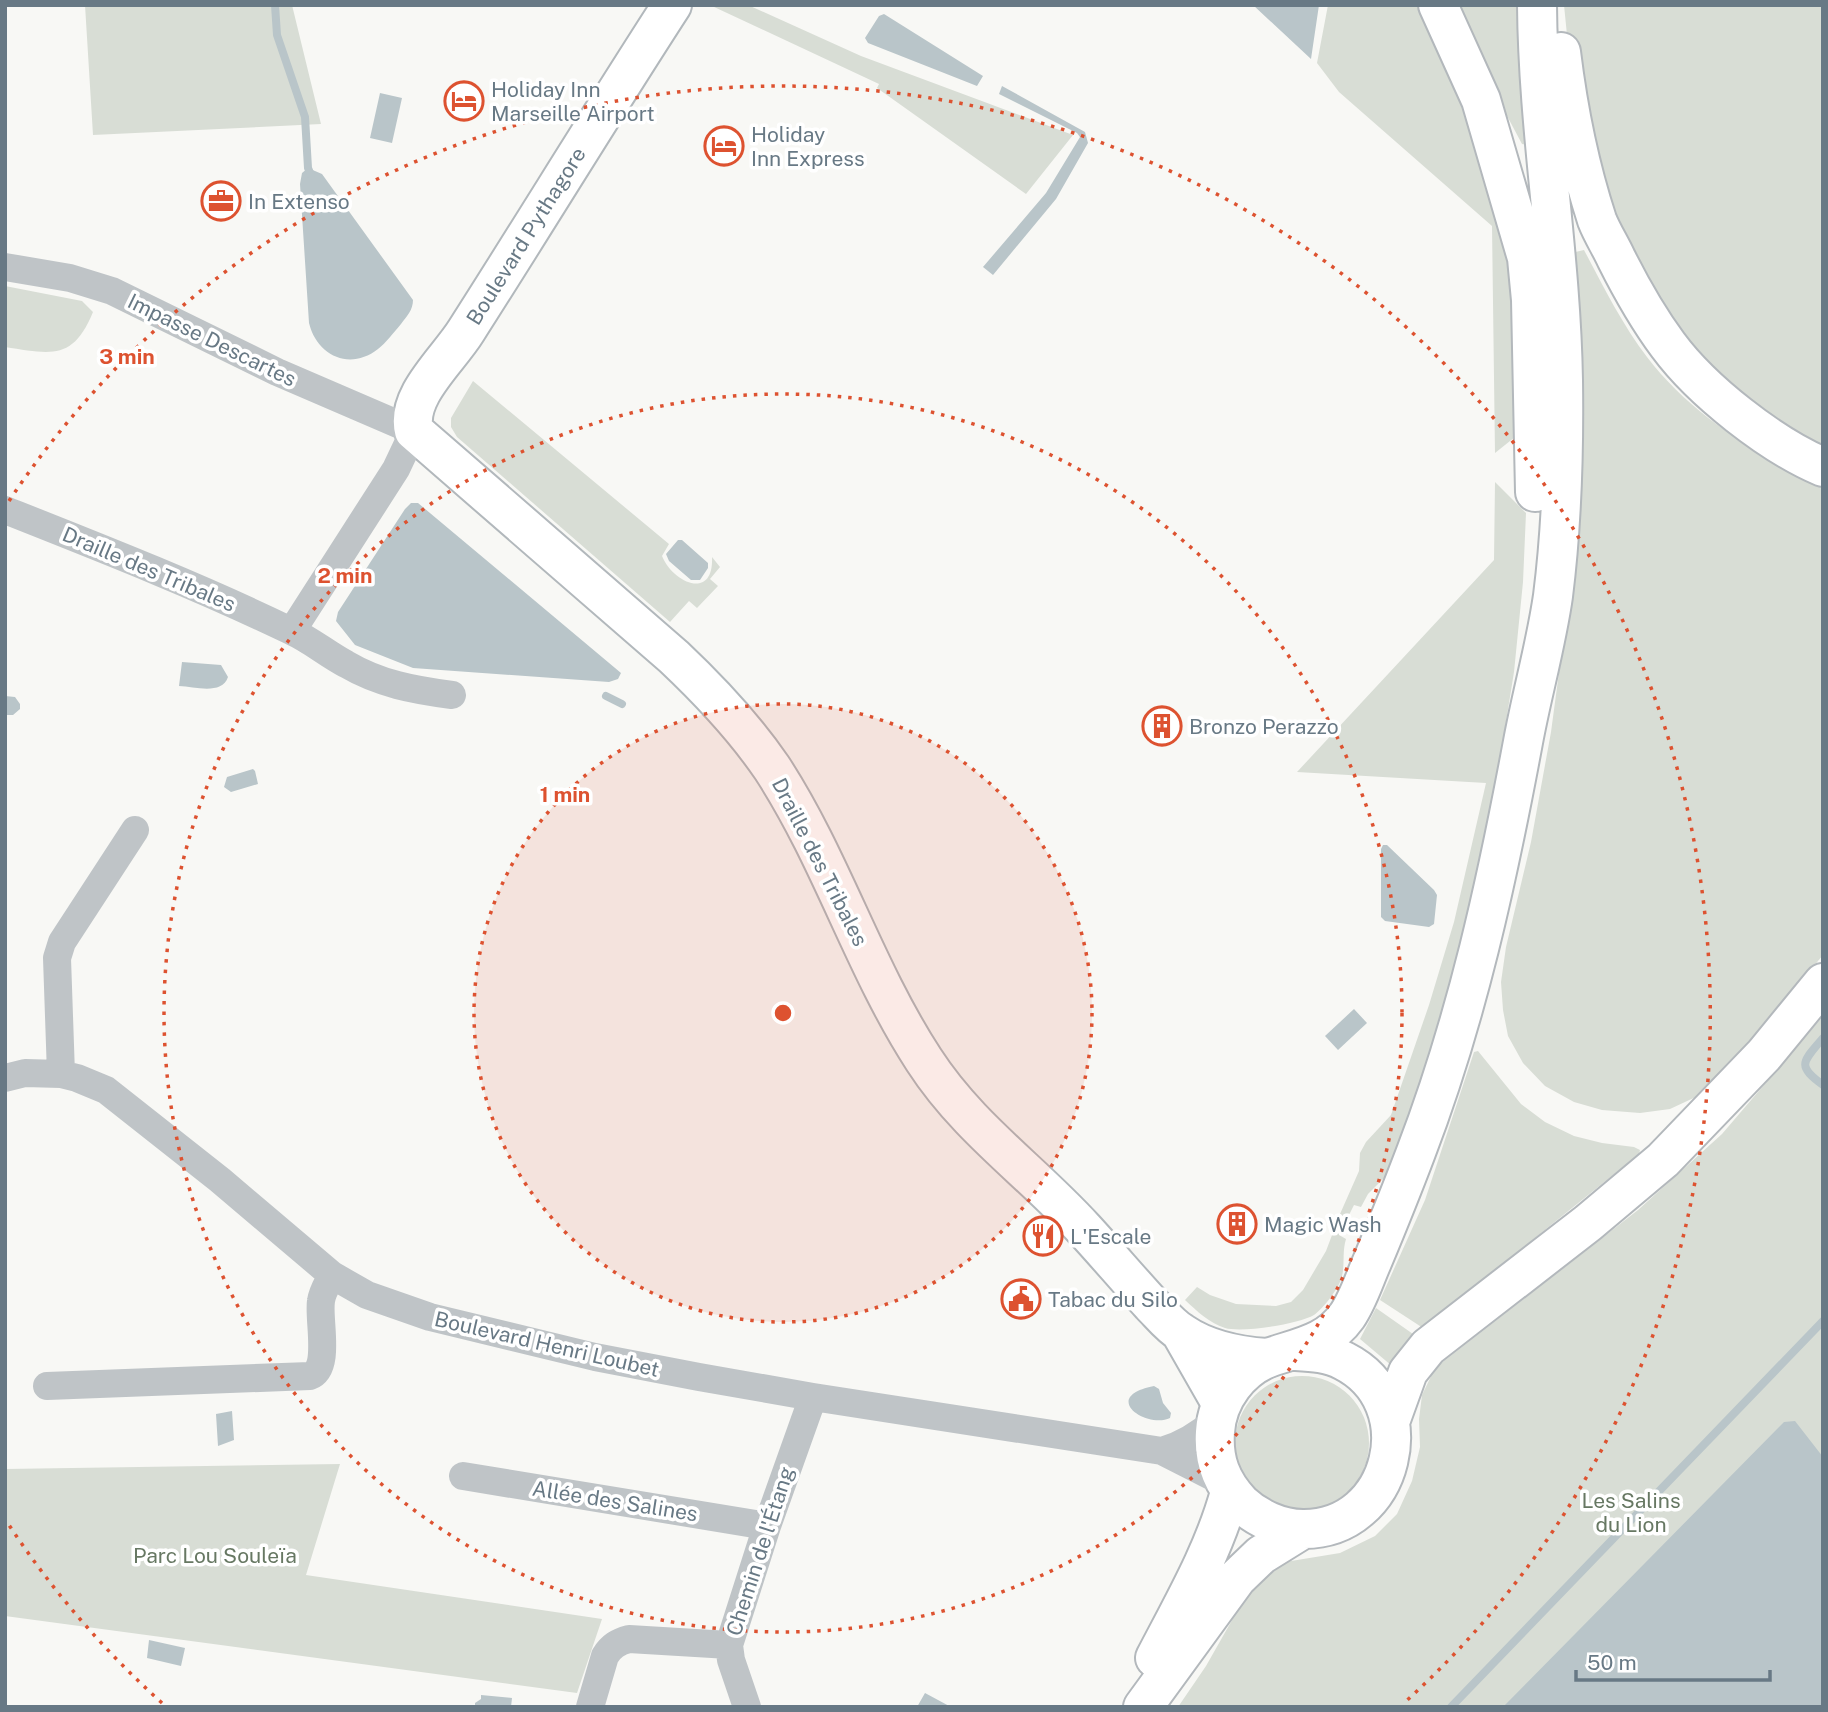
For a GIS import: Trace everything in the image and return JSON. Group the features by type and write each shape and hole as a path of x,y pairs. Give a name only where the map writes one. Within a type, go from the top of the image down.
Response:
{"main road":[{"name":"Boulevard Pythagore","path":"414,431 411,414 417,398 460,340 672,5"},
{"path":"1438,5 1481,100 1527,258 1531,300 1536,470 1530,708"},
{"path":"1282,1354 1322,1353 1346,1362 1366,1377 1382,1398 1390,1422 1392,1448 1386,1474 1373,1496 1353,1514 1330,1525 1303,1529 1276,1525 1250,1512 1227,1487 1215,1457 1219,1412 1233,1384 1249,1369 1282,1354 1328,1335 1350,1311 1391,1217 1429,1117 1474,973 1503,849 1553,589 1561,517 1563,408 1560,301 1542,111 1536,5"},
{"path":"1555,5 1578,154 1598,222 1630,286 1669,346 1715,395 1764,434 1806,460 1823,467"},
{"name":"Draille des Tribales","path":"414,431 674,657 709,689 741,727 772,769 810,836 894,1008 951,1099 1059,1203 1181,1333 1219,1412"},
{"path":"1390,1422 1408,1372 1428,1347 1588,1223 1663,1160 1764,1055 1823,984"},
{"name":"Draille des Tribales","path":"1181,1333 1224,1352 1282,1354"},
{"path":"1128,1707 1208,1557 1227,1487"},
{"path":"1143,1707 1237,1578 1261,1555 1303,1529"}],"street":[{"name":"Impasse Descartes","path":"5,267 70,278 112,291 277,372 414,431"},
{"path":"292,631 396,469 414,431"},
{"name":"Draille des Tribales","path":"5,510 122,556 292,631 345,664 383,682 415,691 453,695"},
{"path":"61,1074 57,958 62,942 135,830"},
{"name":"Boulevard Henri Loubet","path":"5,1078 25,1073 61,1074 106,1090 220,1180 332,1275 367,1295 430,1317 595,1357 813,1397 1162,1451 1227,1487"},
{"path":"47,1386 316,1374 321,1364 320,1302 332,1275"},
{"name":"Chemin de l'Étang","path":"747,1707 731,1660 729,1645 767,1526 813,1397"},
{"path":"1162,1451 1191,1439 1219,1412"},
{"name":"Allée des Salines","path":"463,1476 767,1526"},
{"path":"590,1707 605,1656 620,1641 629,1639 729,1645"}],"green space":[{"path":"85,5 292,5 321,124 93,135"},
{"path":"748,5 861,56 1073,135 1026,194 877,88 879,84 712,6"},
{"path":"1328,5 1422,5 1463,89 1509,262 1516,378 1515,437 1495,453 1492,226 1339,92 1317,63"},
{"path":"1448,5 1523,5 1528,145 1522,144"},
{"path":"1564,5 1823,5 1823,447 1750,403 1713,370 1681,335 1606,211 1567,35"},
{"path":"1584,250 1613,305 1638,344 1684,398 1750,447 1823,487 1823,955 1731,1065 1700,1095 1670,1109 1640,1113 1602,1110 1574,1102 1545,1086 1523,1063 1508,1036 1501,982 1551,732 1573,568 1571,253"},
{"path":"5,286 82,301 93,312 77,339 59,350 48,352 5,347"},
{"path":"473,381 669,544 662,556 667,566 683,580 700,583 707,579 711,571 712,557 720,567 710,579 718,586 697,608 689,601 670,622 457,437 451,427 451,418"},
{"path":"1495,482 1526,513 1523,582 1514,672 1490,821 1459,951 1420,1083 1391,1171 1368,1194 1361,1207 1354,1205 1339,1235 1346,1239 1343,1271 1341,1281 1326,1303 1314,1315 1296,1322 1257,1328 1225,1328 1208,1320 1185,1300 1197,1287 1210,1295 1236,1304 1276,1306 1291,1302 1303,1290 1326,1251 1359,1171 1360,1153 1366,1142 1391,1115 1429,1005 1454,922 1486,783 1297,772 1494,560"},
{"name":"Les Salins du Lion","path":"1823,1016 1823,1707 1178,1707 1206,1666 1248,1592 1265,1574 1285,1562 1340,1553 1375,1536 1397,1514 1412,1481 1420,1447 1422,1395 1435,1368 1638,1210 1722,1134"},
{"path":"1478,1051 1521,1104 1545,1122 1574,1136 1640,1150 1639,1154 1423,1328 1380,1300 1425,1200 1474,1052"},
{"path":"1376,1308 1413,1334 1392,1366 1360,1339"},
{"path":"1302,1376 1328,1381 1349,1396 1364,1417 1369,1443 1364,1469 1349,1490 1328,1505 1302,1510 1276,1505 1255,1490 1240,1469 1235,1443 1240,1417 1255,1396 1276,1381"},
{"name":"Parc Lou Souleïa","path":"340,1464 306,1575 602,1619 577,1693 5,1616 5,1469"}],"shaded area":[{"path":"1253,5 1319,5 1311,59"},
{"path":"884,14 983,76 977,86 868,43 865,38 879,16"},
{"path":"1002,86 1085,132 1088,143 1056,199 993,275 983,267 1046,193 1080,137 1077,133 999,94"},
{"path":"380,93 402,98 392,143 370,138"},
{"path":"308,168 322,174 413,300 407,316 384,344 367,356 357,359 336,357 327,352 319,344 309,323 300,184 302,173"},
{"path":"411,503 418,503 621,673 618,679 609,682 413,668 355,645 336,621 338,612"},
{"path":"678,540 682,540 708,563 708,568 700,580 691,580 669,561 666,554"},
{"path":"182,662 221,665 228,677 225,683 214,688 179,686"},
{"path":"5,696 15,697 20,704 20,709 13,715 5,715"},
{"path":"253,769 258,784 231,792 224,787 227,777"},
{"path":"1383,845 1387,845 1434,890 1437,895 1434,924 1429,927 1385,921 1381,917"},
{"path":"1354,1009 1367,1023 1338,1050 1325,1036"},
{"path":"1154,1386 1159,1389 1163,1403 1171,1413 1170,1418 1160,1420 1140,1416 1129,1404 1130,1397 1138,1391"},
{"path":"232,1411 234,1440 218,1446 216,1414"},
{"path":"1795,1421 1823,1457 1823,1707 1503,1707 1784,1422"},
{"path":"149,1640 185,1648 181,1666 147,1658"},
{"path":"925,1693 951,1707 917,1707"},
{"path":"481,1695 512,1698 511,1707 475,1707"}],"waterway":[{"path":"275,5 277,35 305,117 308,168 311,175"},
{"path":"606,696 622,704"},
{"path":"1823,1038 1805,1063 1809,1072 1823,1085"},
{"path":"1451,1707 1823,1321"}],"place":[{"name":"Holiday Inn Marseille Airport","path":"464,101"},
{"name":"Holiday Inn Express","path":"724,146"},
{"name":"In Extenso","path":"221,201"},
{"name":"Bronzo Perazzo","path":"1162,726"},
{"name":"Magic Wash","path":"1237,1224"},
{"name":"L'Escale","path":"1043,1236"},
{"name":"Tabac du Silo","path":"1021,1299"}]}
